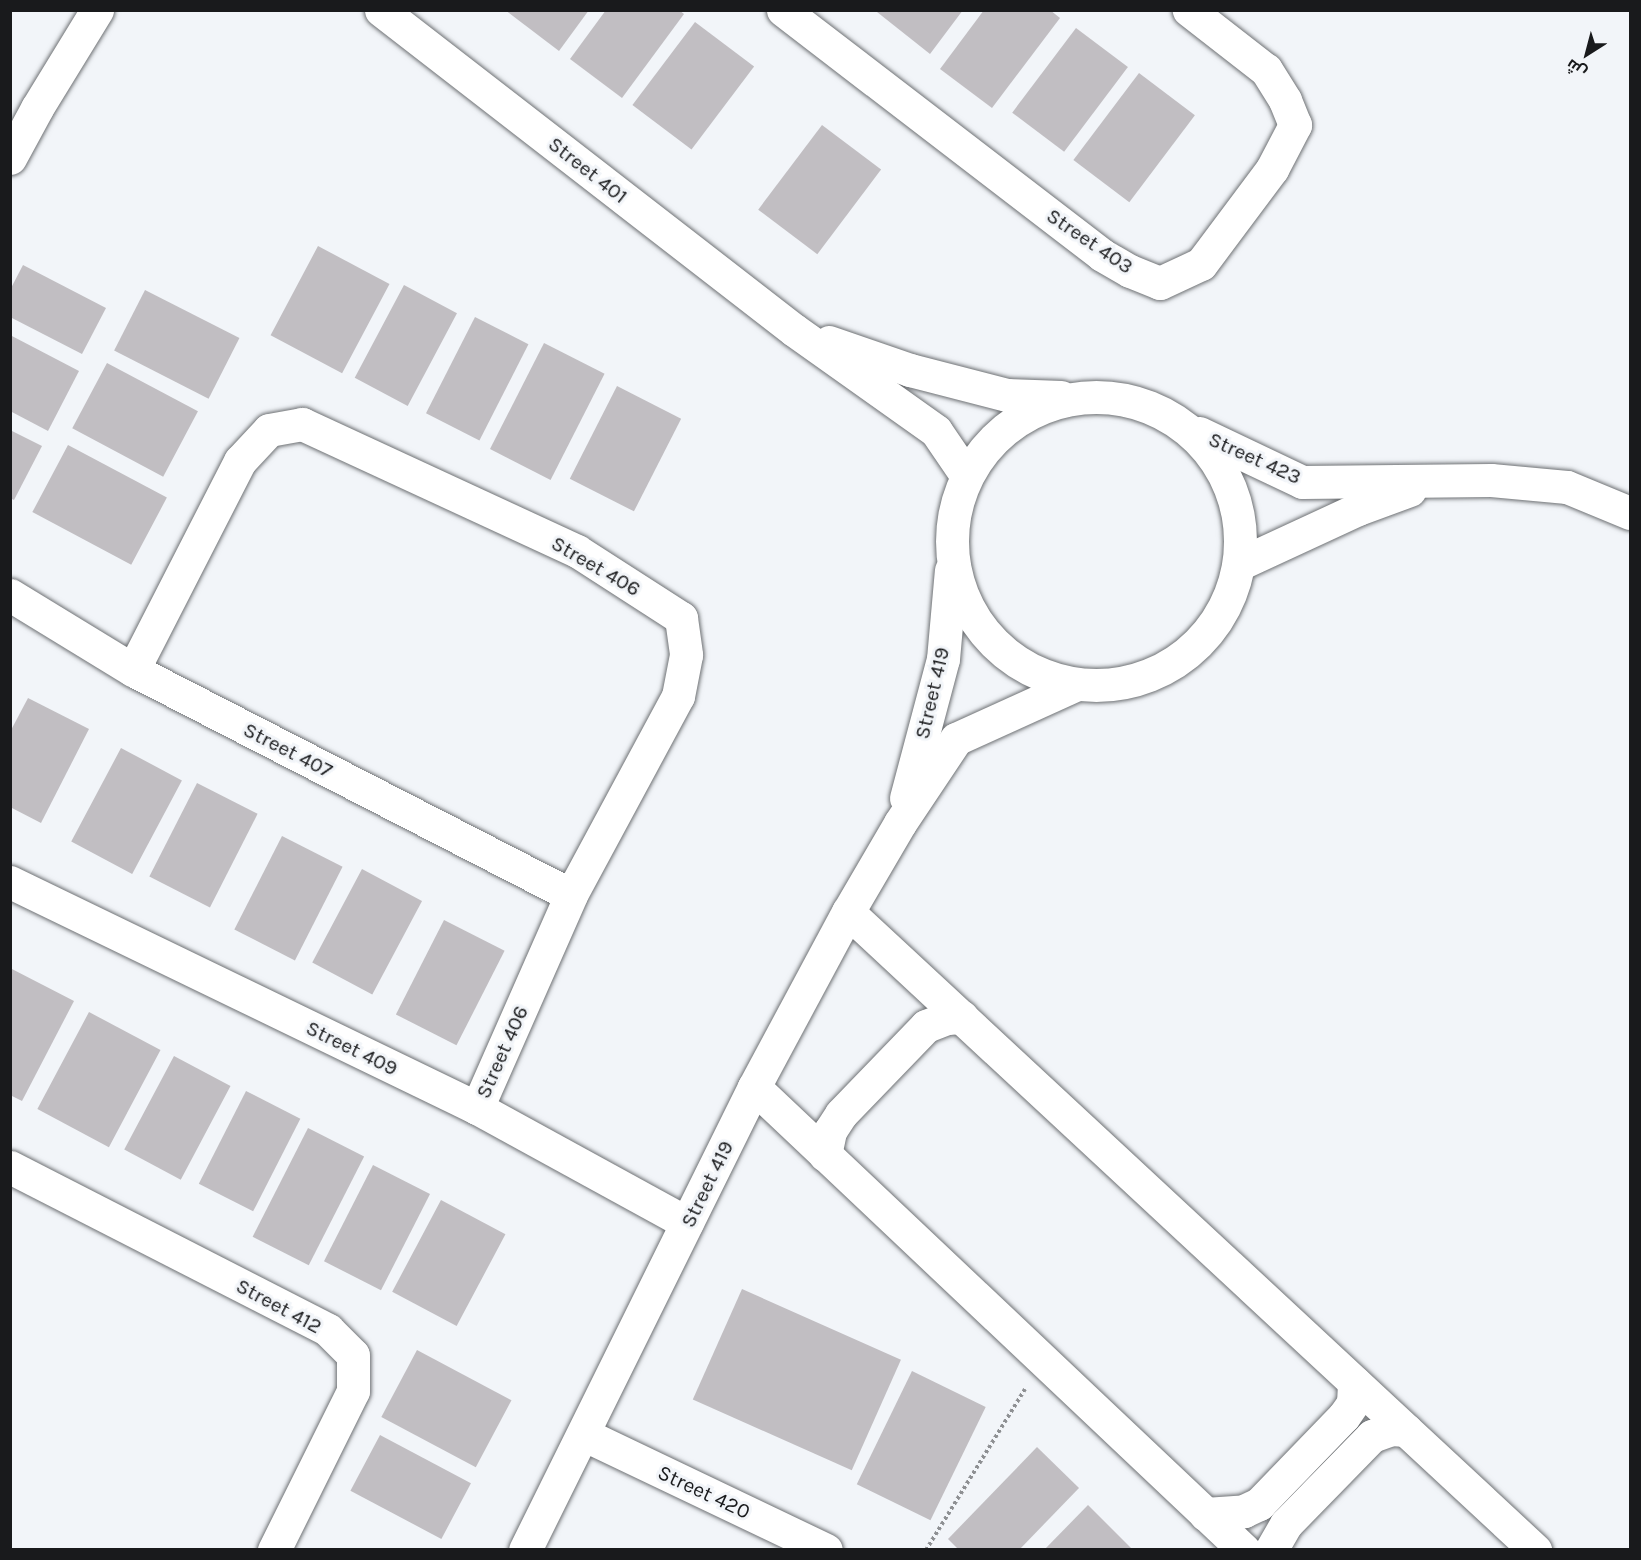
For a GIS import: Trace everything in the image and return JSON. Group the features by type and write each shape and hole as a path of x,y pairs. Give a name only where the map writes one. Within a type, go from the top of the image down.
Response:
{"street":[{"path":"10,158 37,108 97,10"},
{"name":"Street 401","path":"381,10 794,330 936,431 966,474"},
{"name":"Street 403","path":"783,10 1102,255 1130,271 1160,283 1201,264 1272,169 1295,125 1285,100 1266,70 1189,10"},
{"name":"Street 401","path":"794,330 910,370 1007,395 1072,398"},
{"path":"966,474 1009,423 1072,398"},
{"name":"Street 423","path":"1072,398 1131,400 1302,482 1491,480 1567,487 1630,513"},
{"name":"Street 406","path":"133,670 240,461 269,430 302,424 578,551 681,618 686,655 678,696 571,895 477,1108"},
{"path":"951,561 975,622 1022,667 1075,685 1132,682 1182,658 1220,617 1239,564 1238,513 1220,465 1185,426"},
{"name":"Street 419","path":"900,824 943,658 951,561 952,517 966,474"},
{"name":"Street 423","path":"1239,564 1358,509 1434,481"},
{"name":"Street 407","path":"10,595 133,670 571,895"},
{"name":"Street 419","path":"525,1550 754,1088 848,912 900,824 956,740 1075,685"},
{"name":"Street 409","path":"10,882 477,1108 687,1223"},
{"path":"848,912 1535,1550"},
{"path":"825,1155 830,1131 841,1114 926,1026 947,1018 962,1017"},
{"path":"754,1088 1244,1550"},
{"name":"Street 412","path":"10,1167 328,1330 353,1355 353,1391 274,1550"},
{"path":"1205,1514 1227,1514 1259,1504 1344,1416 1353,1403 1354,1382"},
{"path":"1271,1550 1286,1524 1372,1436 1391,1429 1406,1430"},
{"name":"Street 420","path":"583,1434 826,1550"}],"path":[{"path":"926,1550 1042,1360"}],"building":[{"path":"505,10 589,10 559,51"},
{"path":"606,10 679,10 684,14 622,98 570,59"},
{"path":"878,10 963,10 930,54 877,12"},
{"path":"984,10 1050,10 1060,18 992,108 940,69"},
{"path":"695,22 754,67 692,150 632,105"},
{"path":"1076,28 1128,67 1064,152 1012,113"},
{"path":"1139,73 1195,115 1129,202 1073,160"},
{"path":"822,125 881,170 817,254 758,210"},
{"path":"318,246 390,284 342,373 271,335"},
{"path":"23,265 106,308 82,354 10,317 10,290"},
{"path":"404,285 457,313 408,406 355,378"},
{"path":"145,290 239,338 209,399 114,351"},
{"path":"475,317 528,344 479,440 426,413"},
{"path":"10,335 79,371 48,431 10,411"},
{"path":"544,343 605,374 551,480 490,449"},
{"path":"107,363 198,411 163,477 72,428"},
{"path":"617,386 681,419 634,511 570,479"},
{"path":"10,430 42,446 14,500 10,498"},
{"path":"68,445 167,498 131,565 32,512"},
{"path":"28,698 89,729 41,823 10,807 10,732"},
{"path":"121,748 182,780 132,874 71,842"},
{"path":"197,783 258,814 210,907 149,877"},
{"path":"282,836 343,867 295,960 234,930"},
{"path":"362,869 422,901 372,995 312,963"},
{"path":"444,920 505,951 456,1045 396,1014"},
{"path":"10,968 74,1001 22,1101 10,1095"},
{"path":"89,1012 161,1050 109,1147 37,1109"},
{"path":"174,1056 231,1086 181,1180 124,1150"},
{"path":"246,1091 300,1119 253,1211 199,1184"},
{"path":"308,1128 364,1157 309,1265 253,1237"},
{"path":"373,1165 430,1194 381,1290 324,1261"},
{"path":"441,1200 505,1234 457,1326 392,1292"},
{"path":"742,1289 901,1360 852,1470 693,1400"},
{"path":"417,1350 511,1400 476,1467 381,1417"},
{"path":"912,1371 986,1407 930,1520 857,1484"},
{"path":"380,1435 471,1483 441,1539 350,1491"},
{"path":"1037,1447 1079,1488 1019,1550 959,1550 948,1539"},
{"path":"1088,1505 1133,1550 1044,1550"}]}
